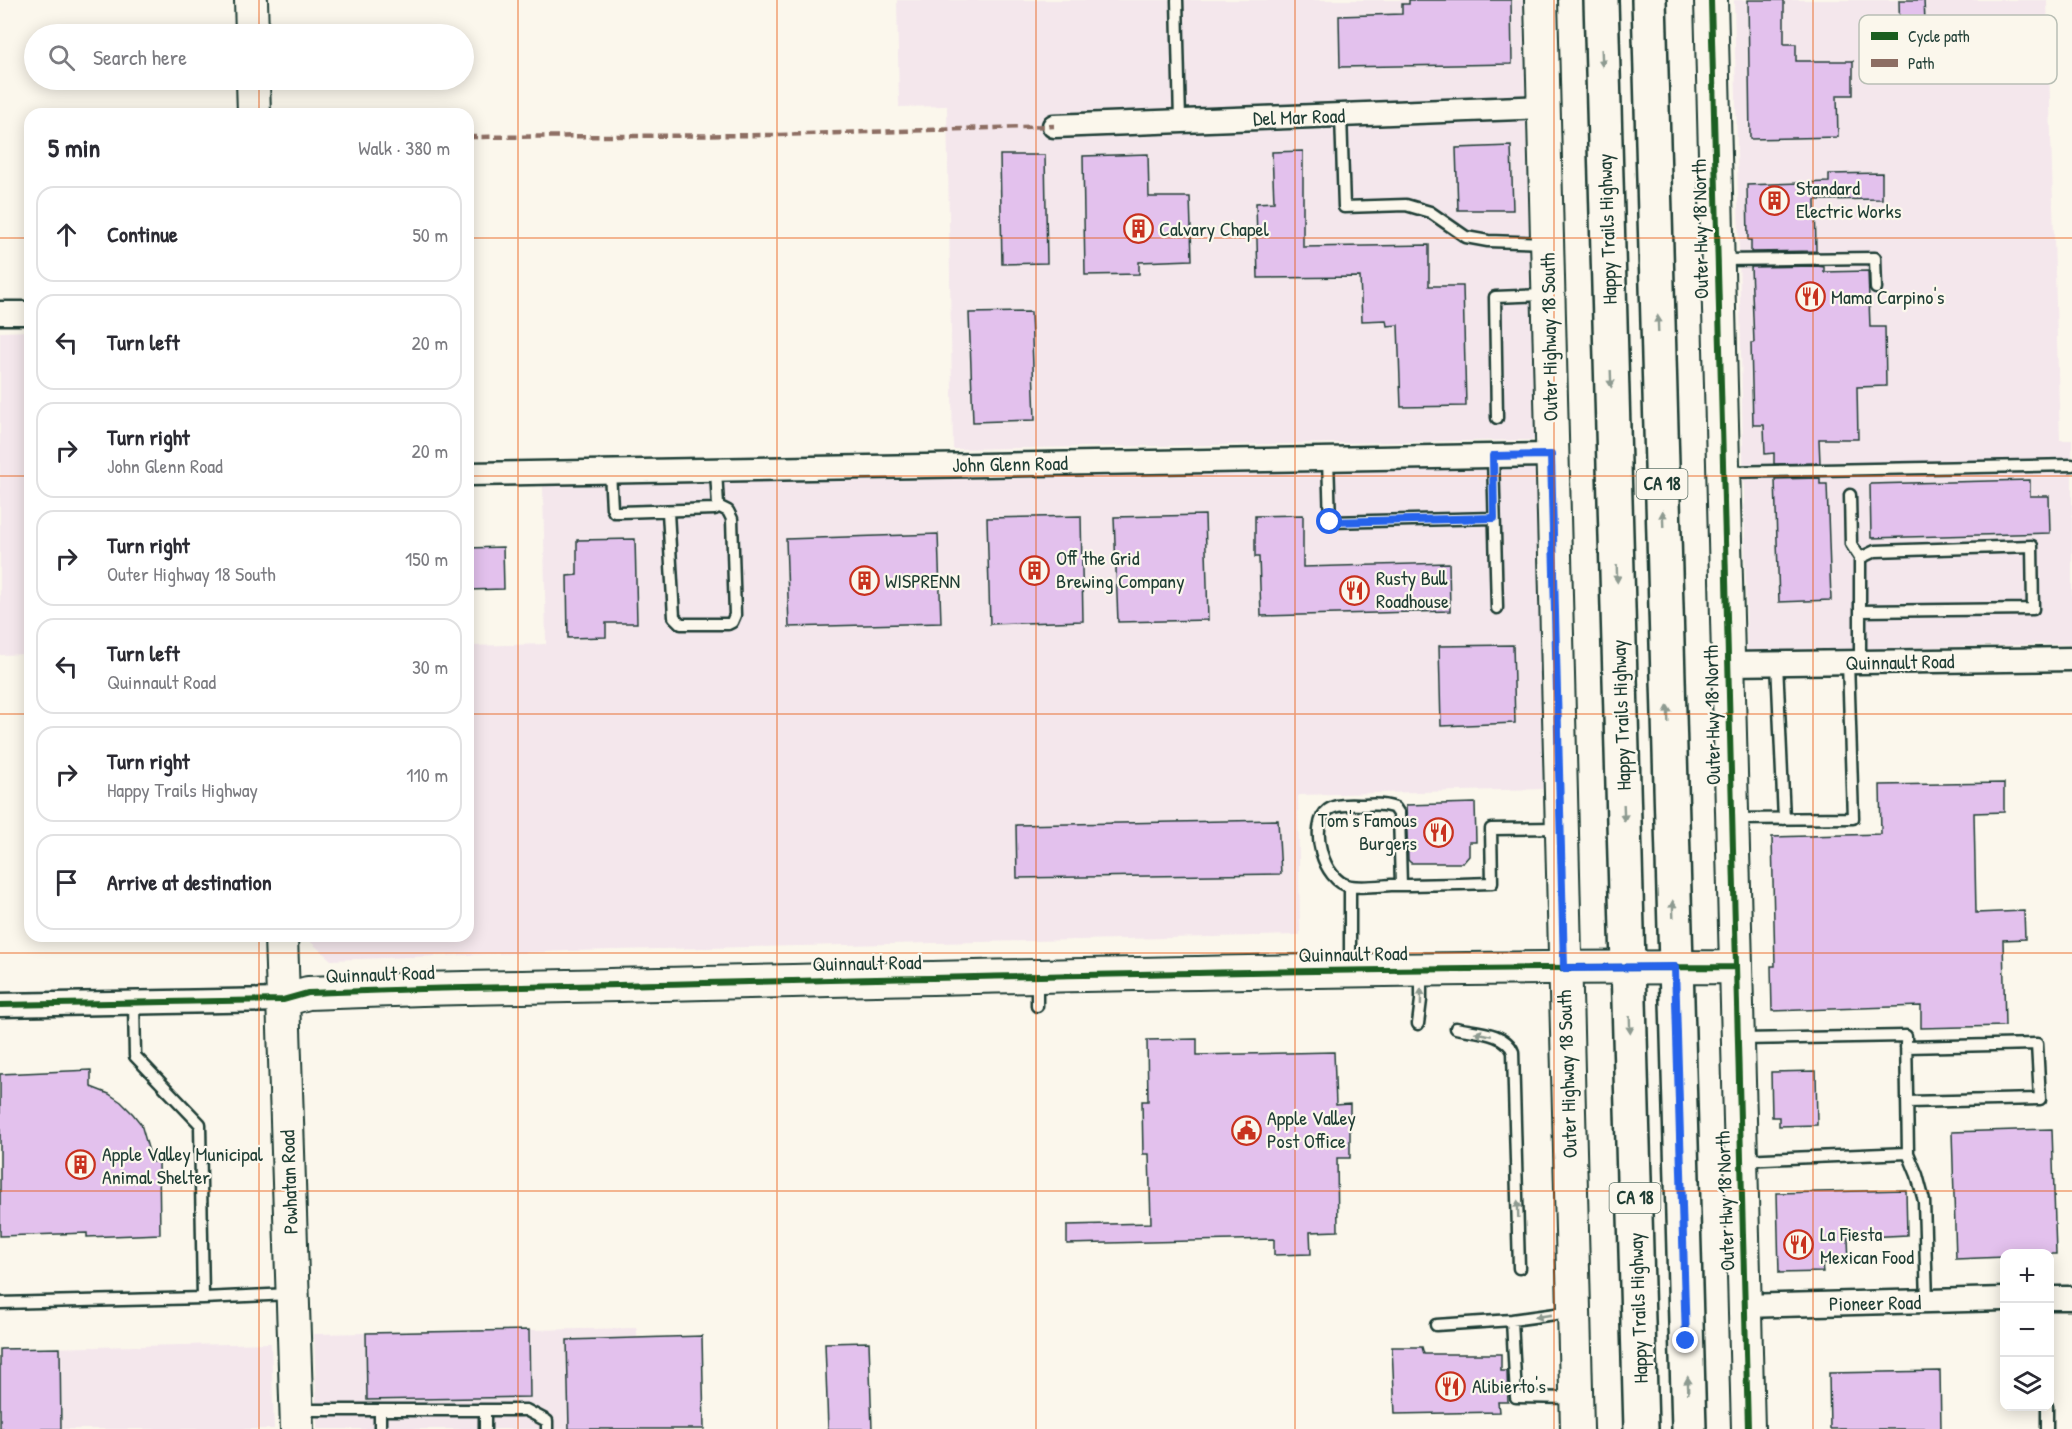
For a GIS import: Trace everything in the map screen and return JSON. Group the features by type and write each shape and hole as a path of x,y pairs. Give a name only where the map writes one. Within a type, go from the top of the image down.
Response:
{"main road":[{"name":"Happy Trails Highway","path":"1601,0 1641,1429"},
{"name":"CA 18","path":"1649,0 1689,1429"}],"street":[{"path":"251,0 252,24"},
{"name":"Outer Highway 18 South","path":"1541,0 1577,1429"},
{"name":"Outer Hwy 18 North","path":"1711,0 1748,1429"},
{"path":"253,90 254,108"},
{"name":"Del Mar Road","path":"1054,126 1544,107"},
{"path":"0,314 24,313"},
{"name":"John Glenn Road","path":"474,474 1551,455"},
{"name":"Quinnault Road","path":"1727,664 2072,659"},
{"name":"Powhatan Road","path":"281,942 297,1420"},
{"name":"Quinnault Road","path":"0,1005 283,1000 308,993 422,989 1037,991 1350,971 1629,966 1735,967"},
{"path":"2054,1298 2072,1298"},
{"name":"Pioneer Road","path":"1744,1306 2000,1299"}],"lane":[{"path":"1177,0 1180,121"},
{"path":"1341,115 1344,207 1406,205 1430,212 1466,237 1488,241 1547,243"},
{"path":"1718,260 1875,258 1876,288"},
{"path":"1497,418 1495,297 1548,295"},
{"path":"1493,456 1497,608"},
{"path":"1328,459 1330,522 1494,518"},
{"path":"1723,472 2072,465"},
{"path":"716,470 718,506"},
{"path":"610,472 611,504 614,512 711,510 718,506"},
{"path":"1731,819 1853,818 1854,662 1860,611 1860,558 1851,544 1850,495"},
{"path":"668,512 674,617 681,624 728,624 732,622 735,615 732,519 728,511 718,506"},
{"path":"1860,558 1875,550 2032,546 2033,609 1860,611"},
{"path":"1777,663 1784,819"},
{"path":"1401,885 1399,814 1395,808 1387,804 1348,805 1328,811 1321,820 1320,853 1333,877 1350,886 1401,885 1492,883 1491,829 1561,828"},
{"path":"1350,886 1350,971"},
{"path":"1418,1024 1421,1000 1420,969"},
{"path":"134,1003 135,1056 200,1124 203,1298"},
{"path":"1456,1028 1502,1038 1511,1045 1513,1052 1520,1268"},
{"path":"1737,1039 1906,1036 1908,1154 1924,1201 1927,1301"},
{"path":"1906,1047 2037,1044 2040,1099 1907,1102"},
{"path":"1740,1160 1908,1154"},
{"path":"0,1303 293,1294"},
{"path":"1436,1325 1512,1320 1574,1311"},
{"path":"1512,1320 1516,1397 1576,1398"},
{"path":"297,1420 380,1410 526,1410 547,1421 547,1429"},
{"path":"380,1410 380,1429"},
{"path":"485,1410 485,1429"},
{"path":"2047,1411 2048,1429"}],"shaded area":[{"path":"897,0 1523,0 1535,440 953,449 947,106 899,107"},
{"path":"1734,0 2047,0 2047,15 1859,15 1859,84 2049,84 2060,440 2072,440 2072,644 1747,651"},
{"path":"24,331 24,654 0,655 0,332"},
{"path":"1536,466 1543,789 1298,795 1300,935 571,951 331,960 311,942 474,942 474,646 546,644 543,484"},
{"path":"637,1328 639,1429 317,1429 314,1334"},
{"path":"271,1343 274,1429 0,1429 0,1349"}],"building":[{"path":"1409,0 1511,0 1512,64 1340,67 1339,16 1402,14 1402,4 1409,4"},
{"path":"1748,0 1784,0 1784,44 1796,44 1796,61 1853,61 1853,95 1837,95 1838,137 1750,139"},
{"path":"1899,0 1924,0 1925,15 1899,15"},
{"path":"1511,146 1513,210 1458,210 1456,148"},
{"path":"1303,151 1303,247 1429,245 1429,286 1463,286 1466,406 1401,407 1398,325 1387,326 1386,320 1362,321 1360,277 1258,278 1256,203 1274,202 1272,152"},
{"name":"Calvary Chapel","path":"1148,154 1149,197 1190,197 1192,260 1139,262 1139,274 1085,275 1083,156"},
{"path":"1000,155 1045,155 1047,263 1002,264"},
{"path":"1882,173 1882,199 1815,200 1816,251 1751,252 1751,240 1748,240 1747,185 1829,182 1829,174"},
{"path":"1751,267 1824,267 1824,272 1868,271 1870,327 1885,327 1886,386 1857,387 1858,439 1819,439 1820,463 1774,464 1774,453 1765,454 1764,425 1753,425 1751,343 1754,343"},
{"path":"1031,312 1035,420 973,422 969,313"},
{"path":"1820,478 1820,484 1827,484 1831,600 1779,602 1775,479"},
{"path":"2030,480 2030,496 2049,496 2050,533 1871,538 1870,484"},
{"path":"1205,515 1208,620 1118,622 1114,517"},
{"name":"Rusty Bull Roadhouse","path":"1303,515 1303,567 1449,563 1450,611 1261,616 1259,557 1255,557 1255,516"},
{"name":"Off the Grid Brewing Company","path":"1081,516 1083,621 990,624 987,518"},
{"name":"WISPRENN","path":"938,534 941,623 789,627 786,539"},
{"path":"635,539 637,623 606,623 606,637 568,638 567,576 577,575 577,540"},
{"path":"503,547 504,589 474,590 474,548"},
{"path":"1513,645 1515,723 1441,726 1439,646"},
{"path":"2004,783 2004,812 1974,813 1976,913 2024,911 2025,939 2003,940 2005,1026 1921,1028 1921,1006 1772,1011 1771,966 1775,966 1772,837 1881,834 1880,785"},
{"name":"Tom's Famous Burgers","path":"1475,803 1476,842 1469,842 1469,856 1463,863 1411,863 1408,860 1406,805"},
{"path":"1278,820 1281,874 1017,878 1016,825"},
{"name":"Apple Valley Post Office","path":"1197,1039 1197,1055 1334,1052 1336,1105 1350,1104 1350,1158 1337,1158 1338,1231 1310,1232 1311,1254 1274,1255 1274,1239 1067,1244 1067,1225 1151,1223 1149,1154 1143,1154 1142,1101 1148,1101 1147,1040"},
{"name":"Apple Valley Municipal Animal Shelter","path":"91,1070 91,1087 109,1094 133,1114 141,1124 152,1162 159,1161 160,1234 87,1237 87,1233 0,1236 0,1074"},
{"path":"1816,1071 1817,1125 1779,1126 1779,1117 1772,1117 1771,1072"},
{"path":"2052,1129 2056,1254 2054,1254 2054,1249 2000,1249 2000,1257 1956,1259 1952,1132"},
{"path":"1906,1190 1907,1235 1848,1238 1849,1263 1822,1264 1823,1272 1779,1273 1777,1193"},
{"path":"529,1330 530,1397 367,1400 366,1333"},
{"path":"702,1336 704,1429 569,1429 567,1340"},
{"path":"869,1342 872,1429 828,1429 825,1343"},
{"name":"Alibierto's","path":"1392,1347 1422,1347 1424,1354 1501,1354 1501,1371 1507,1371 1508,1402 1498,1402 1499,1412 1395,1414"},
{"path":"60,1348 61,1429 0,1429 0,1349"},
{"path":"1940,1371 1941,1429 1830,1429 1829,1373"}],"marked path":[{"path":"474,137 776,135 1054,126"}],"cycle path":[{"path":"1711,0 1748,1429"},
{"path":"0,1005 283,1000 308,993 422,989 914,978 1735,967"}],"place":[{"name":"Standard Electric Works","path":"1775,200"},
{"name":"Calvary Chapel","path":"1138,229"},
{"name":"Mama Carpino's","path":"1810,297"},
{"name":"Off the Grid Brewing Company","path":"1035,570"},
{"name":"WISPRENN","path":"864,581"},
{"name":"Rusty Bull Roadhouse","path":"1355,590"},
{"name":"Tom's Famous Burgers","path":"1438,832"},
{"name":"Apple Valley Post Office","path":"1246,1130"},
{"name":"Apple Valley Municipal Animal Shelter","path":"81,1165"},
{"name":"La Fiesta Mexican Food","path":"1799,1245"},
{"name":"Alibierto's","path":"1451,1386"}],"route":[{"path":"1330,522 1494,518 1493,456 1551,455 1564,968 1675,967 1686,1341"}]}
